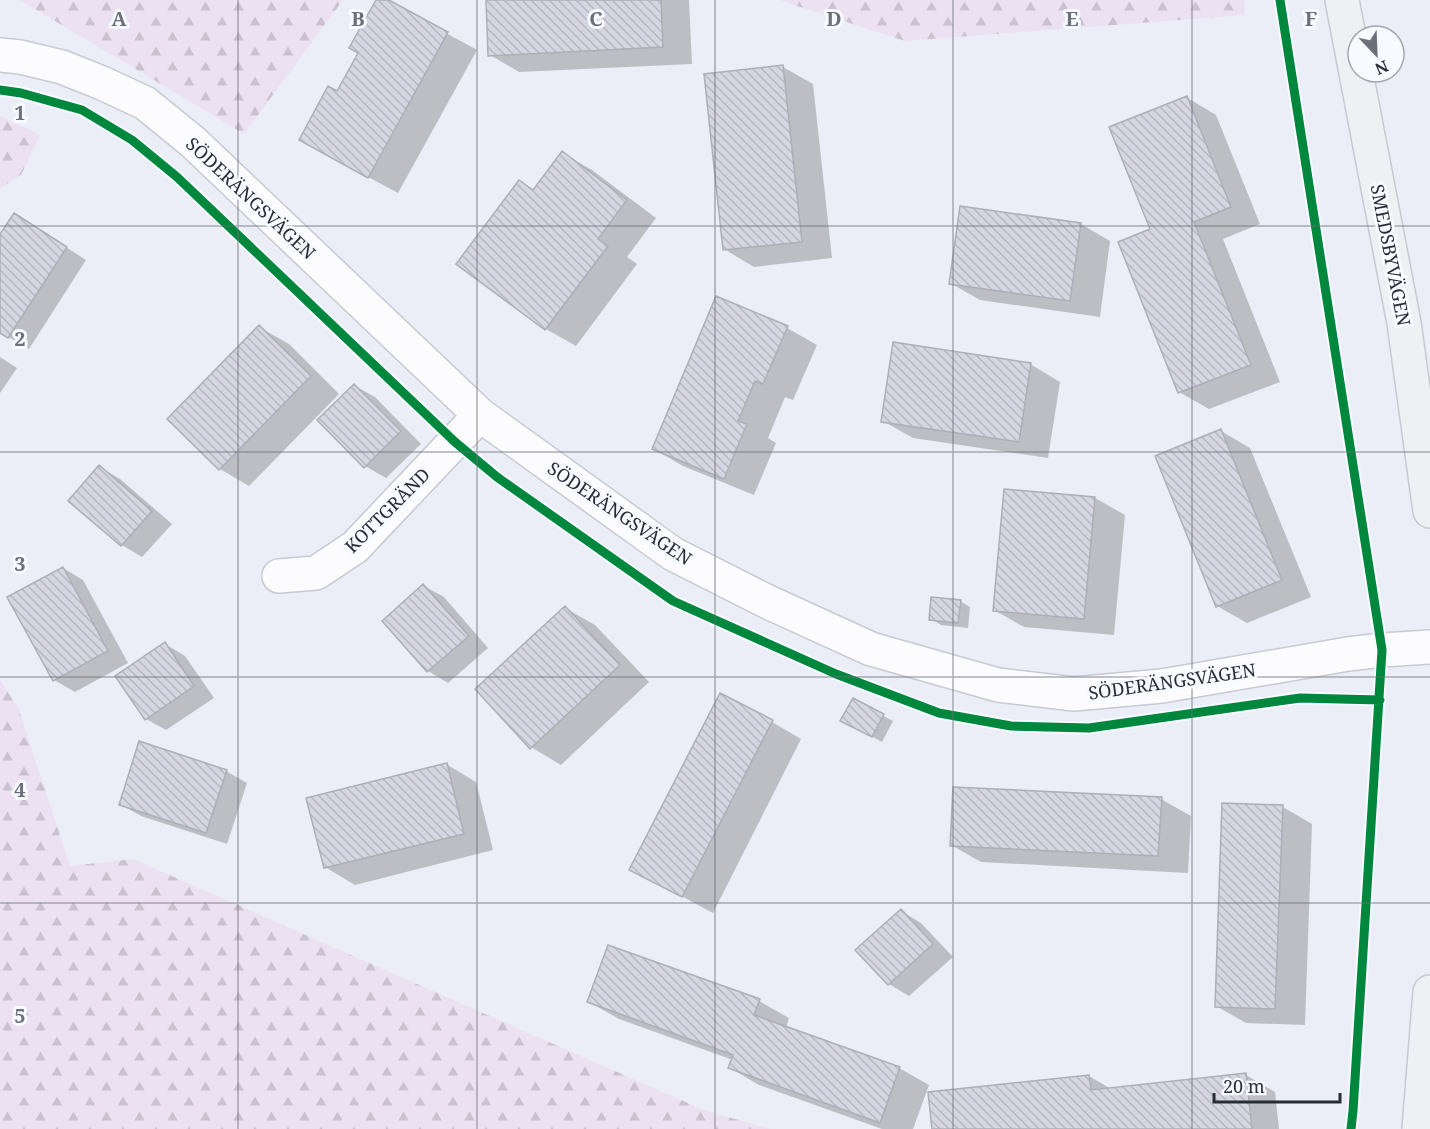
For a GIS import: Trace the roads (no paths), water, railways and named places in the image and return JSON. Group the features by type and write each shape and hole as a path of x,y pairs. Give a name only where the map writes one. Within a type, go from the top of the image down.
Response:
{"main road":[{"name":"SMEDSBYVÄGEN","path":"1342,0 1404,323 1430,512"},
{"path":"1419,1129 1430,992"}],"street":[{"name":"SÖDERÄNGSVÄGEN","path":"0,55 62,66 146,103 201,150 480,415 673,554 768,602 871,649 998,685 1074,694 1162,686 1348,654 1430,647"},
{"name":"KOTTGRÄND","path":"279,576 316,573 355,547 480,415"}]}
